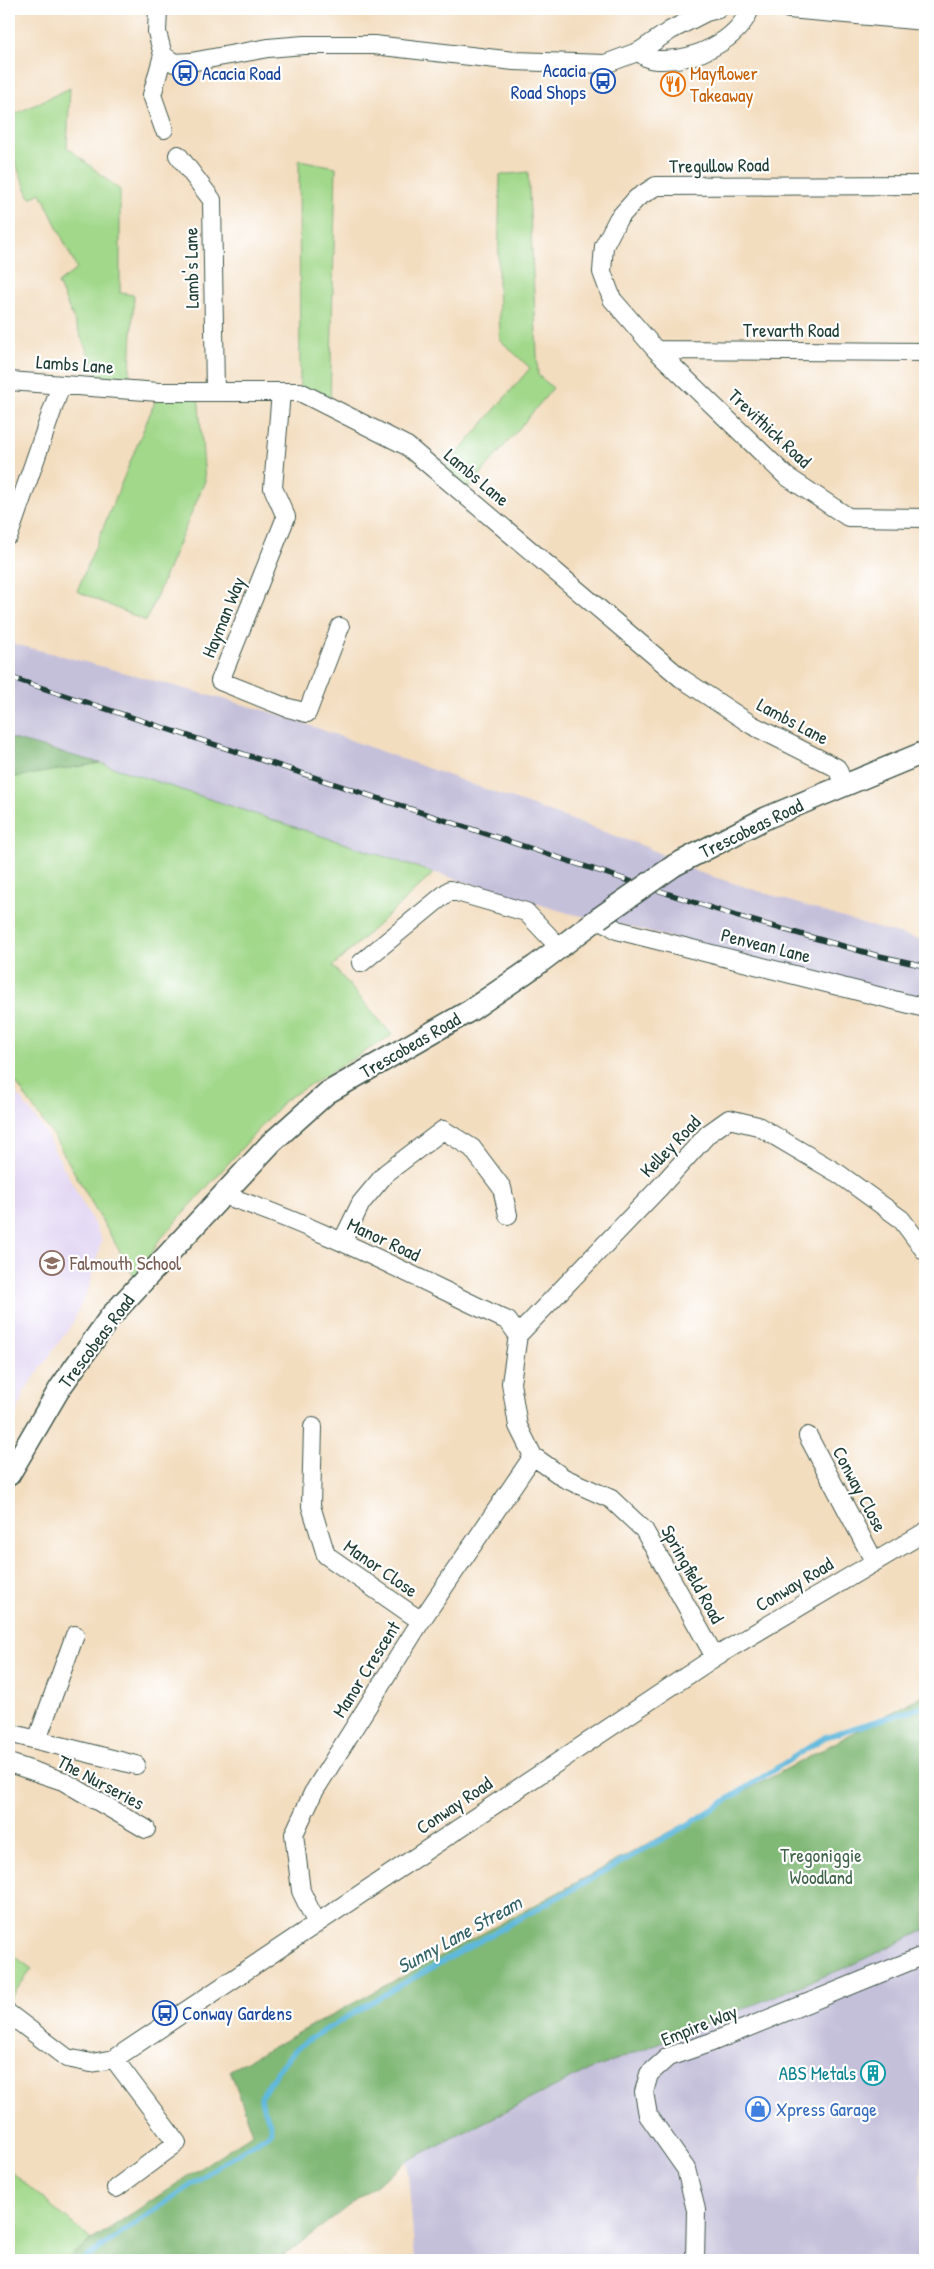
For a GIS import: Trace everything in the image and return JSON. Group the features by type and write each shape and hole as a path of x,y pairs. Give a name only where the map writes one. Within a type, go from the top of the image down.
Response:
{"street":[{"path":"158,9 157,32 164,55 152,95 164,128"},
{"path":"164,55 174,63 191,62 268,48 374,45 514,61 605,64 640,51 671,30 706,12 718,9"},
{"path":"640,51 645,58 653,60 674,60 696,56 715,46 738,27 750,9"},
{"path":"789,9 925,21"},
{"name":"Lamb's Lane","path":"178,155 212,200 214,392"},
{"name":"Tregullow Road","path":"656,350 612,299 602,272 604,246 618,219 643,194 656,186 925,185"},
{"name":"Trevarth Road","path":"656,350 925,352"},
{"name":"Trevithick Road","path":"656,350 786,476 848,517 925,518"},
{"name":"Lambs Lane","path":"9,381 159,392 300,392 407,446 681,678 752,725 837,768 844,785"},
{"path":"9,536 60,384"},
{"name":"Hayman Way","path":"281,392 273,488 286,517 220,681 285,707 307,713 340,627"},
{"name":"Trescobeas Road","path":"9,1475 60,1388 110,1317 270,1143 327,1094 471,1010 675,865 766,818 925,752"},
{"path":"361,963 450,890 526,912 559,947"},
{"name":"Penvean Lane","path":"599,918 617,930 925,1008"},
{"name":"Kelley Road","path":"518,1335 660,1187 708,1134 729,1119 758,1126 839,1174 901,1219 925,1250"},
{"path":"342,1242 361,1203 386,1173 443,1130 472,1148 502,1188 508,1214"},
{"name":"Manor Road","path":"223,1195 259,1206 342,1242 508,1321 518,1335"},
{"name":"Springfield Road","path":"518,1335 511,1383 518,1426 533,1456 564,1478 611,1499 644,1530 715,1657"},
{"name":"Manor Close","path":"313,1427 311,1506 326,1555 421,1621"},
{"name":"Conway Close","path":"808,1436 874,1561"},
{"name":"Manor Crescent","path":"316,1922 301,1891 294,1834 313,1793 421,1621 533,1456"},
{"name":"Conway Road","path":"9,2014 67,2058 90,2064 114,2059 316,1922 715,1657 925,1532"},
{"path":"37,1740 75,1635"},
{"path":"9,1733 136,1765"},
{"name":"The Nurseries","path":"9,1763 63,1781 146,1829"},
{"name":"Empire Way","path":"695,2260 696,2210 686,2169 648,2115 644,2092 649,2074 668,2057 712,2042 925,1955"},
{"path":"114,2059 177,2143 116,2188"}],"shaded area":[{"path":"9,643 278,714 646,847 698,872 866,925 925,941 925,1005 626,926 568,913 257,819 100,763 9,738"},
{"name":"Falmouth School","path":"9,1083 42,1127 102,1239 89,1287 72,1324 24,1392 9,1436"},
{"path":"925,1930 925,2148 922,2151 920,2260 415,2260 407,2161 576,2076 847,1967"}],"green space":[{"path":"70,88 67,147 120,190 120,293 134,295 129,389 103,388 58,283 77,269 41,193 30,198 9,148 9,109 13,115"},
{"path":"299,160 336,167 330,407 300,392"},
{"path":"528,172 538,375 553,388 464,494 440,474 530,368 500,340 498,281 500,175"},
{"path":"159,392 198,392 205,481 146,621 77,591"},
{"path":"9,738 100,763 9,778"},
{"path":"100,763 434,873 333,966 392,1035 285,1100 157,1243 139,1285 54,1137 9,1073 9,778"},
{"name":"Tregoniggie Woodland","path":"925,1694 925,1930 847,1967 576,2076 407,2161 278,2260 65,2260 253,2133 230,2070"},
{"path":"9,1952 32,1969 9,2000"},
{"path":"9,2170 92,2240 65,2260 9,2260"}],"waterway":[{"name":"Sunny Lane Stream","path":"83,2260 215,2168 267,2135 271,2131 271,2126 261,2097 280,2067 305,2042 397,1987 691,1823 825,1737 925,1706"}],"railway":[{"path":"9,677 736,916 875,955 925,966"}],"place":[{"name":"Acacia Road","path":"185,73"},
{"name":"Acacia Road Shops","path":"603,81"},
{"name":"Mayflower Takeaway","path":"673,84"},
{"name":"Falmouth School","path":"52,1263"},
{"name":"Conway Gardens","path":"165,2013"},
{"name":"ABS Metals","path":"873,2073"},
{"name":"Xpress Garage","path":"758,2109"}]}
